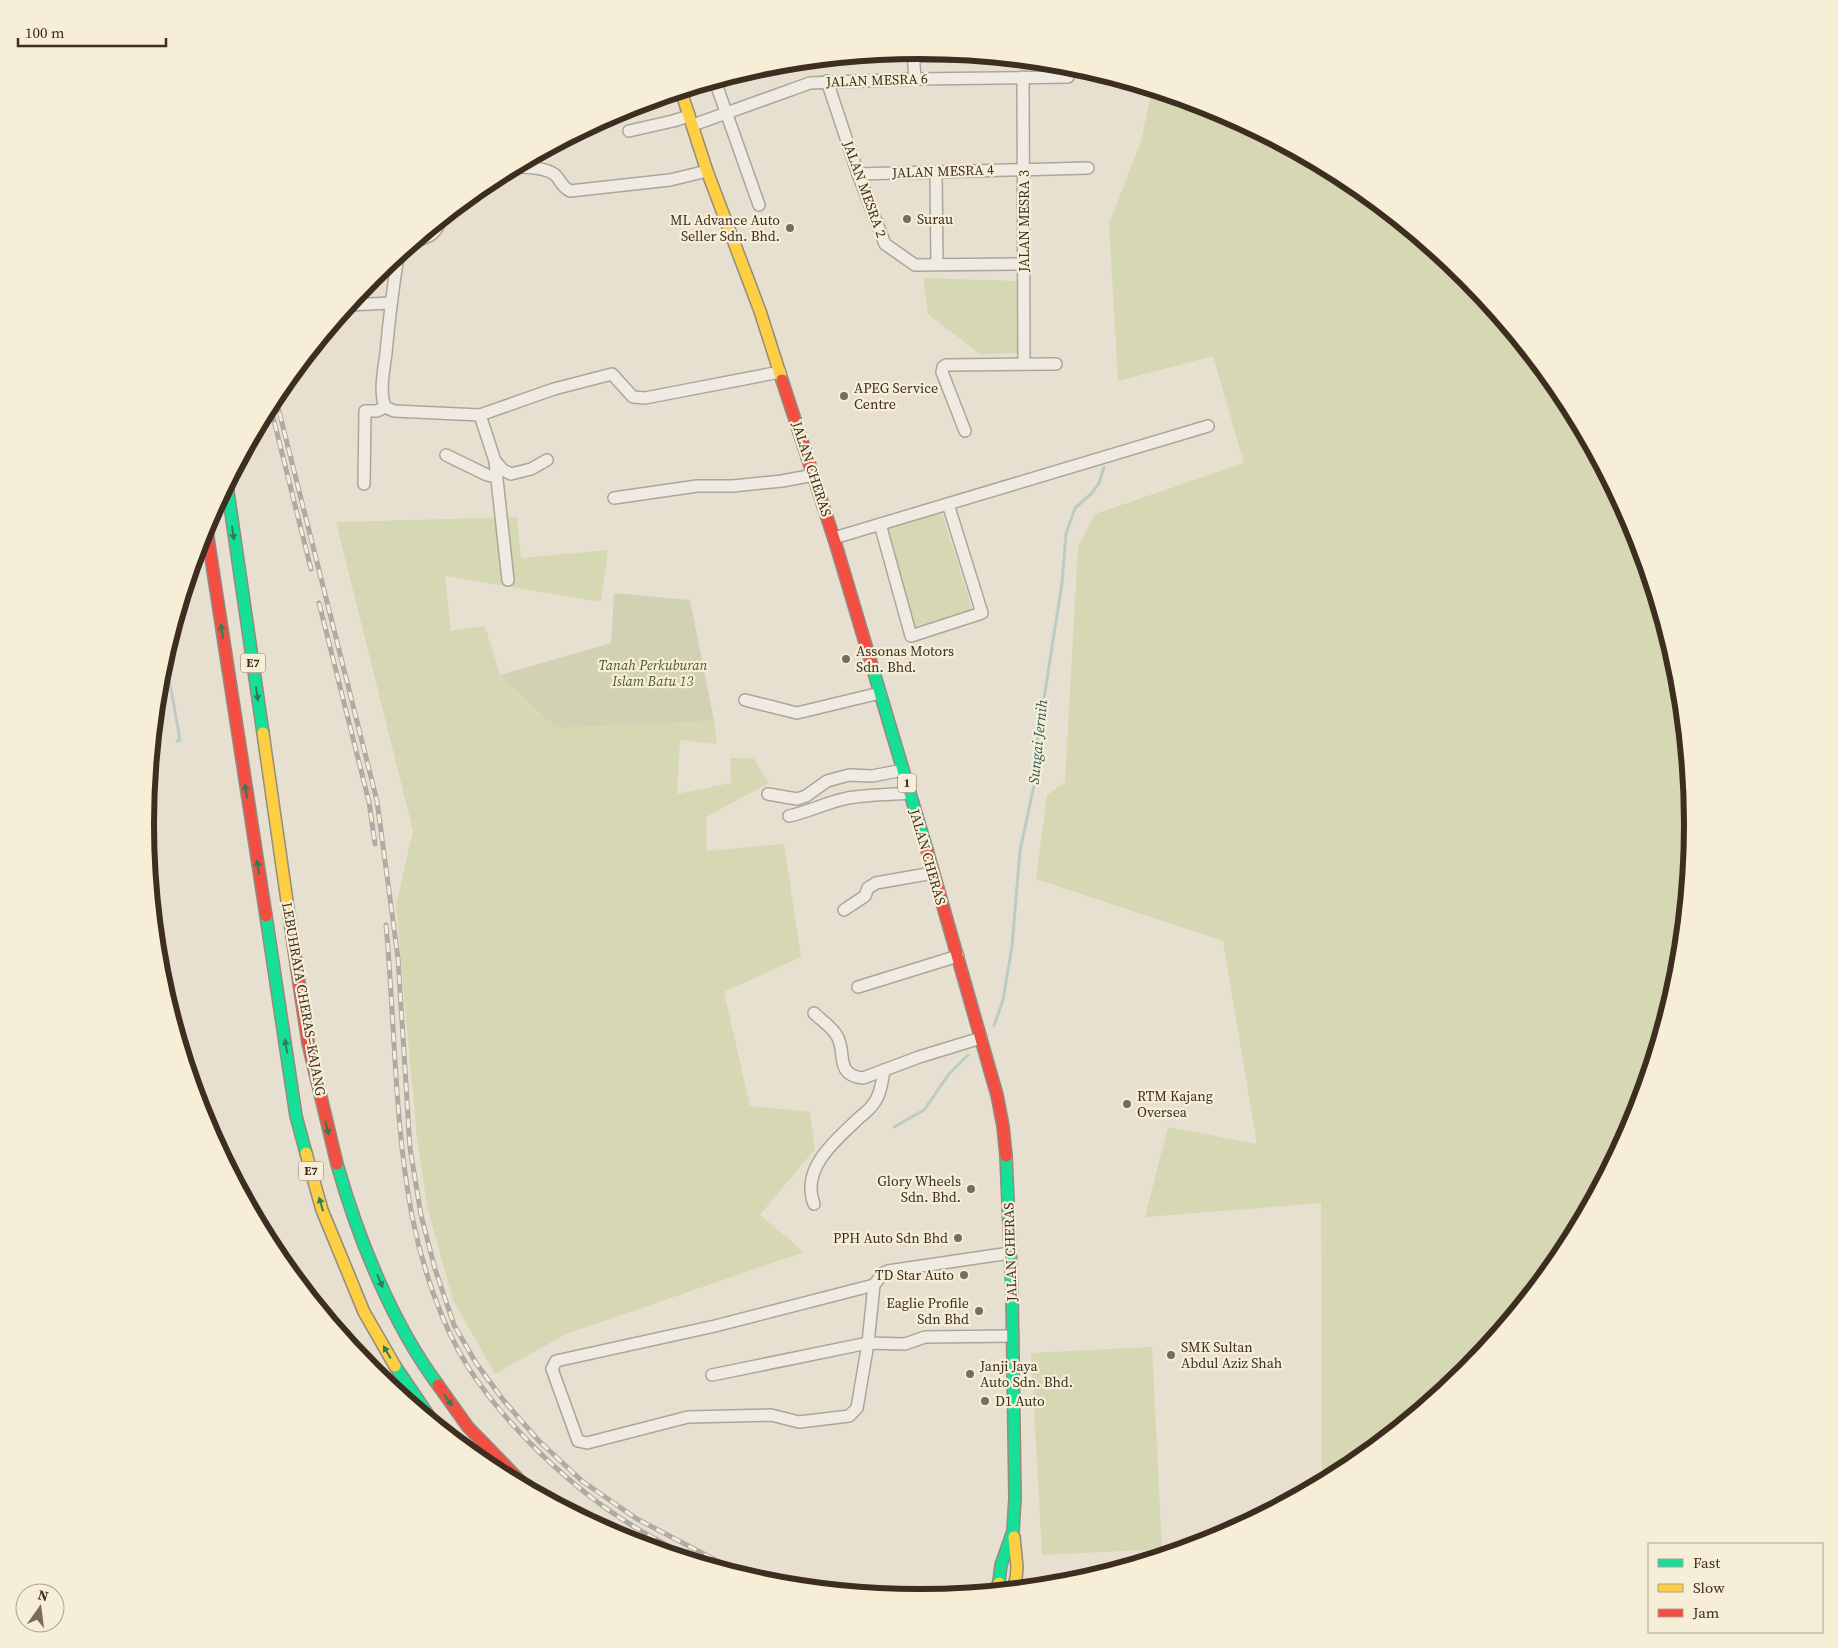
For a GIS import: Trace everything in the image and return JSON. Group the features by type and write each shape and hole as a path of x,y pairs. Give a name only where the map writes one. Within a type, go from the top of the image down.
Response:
{"main road":[{"name":"JALAN CHERAS","path":"683,96 760,312 834,538 958,956 997,1095 1007,1168 1013,1336 1015,1498 1013,1531 1017,1567 1016,1583"},
{"name":"LEBUHRAYA CHERAS–KAJANG","path":"229,496 308,1043 334,1155 348,1204 389,1303 420,1361 468,1427 510,1470"},
{"name":"LEBUHRAYA CHERAS–KAJANG","path":"208,541 296,1116 322,1210 364,1312 400,1374 421,1405"},
{"name":"JALAN CHERAS","path":"997,1585 1001,1565 1013,1531"}],"street":[{"path":"913,59 915,78"},
{"name":"JALAN MESRA 6","path":"629,131 726,112 810,83 915,78 1023,77 1061,72"},
{"name":"JALAN MESRA 3","path":"1023,77 1024,364"},
{"name":"JALAN MESRA 2","path":"827,81 858,174 885,244 915,265 1024,264"},
{"path":"717,86 759,204"},
{"path":"527,167 554,174 562,186 570,191 670,180 708,171"},
{"name":"JALAN MESRA 4","path":"858,174 1088,168"},
{"path":"936,172 937,264"},
{"path":"396,266 382,399 385,407 394,411 480,416 554,388 612,374 633,397 645,398 780,372"},
{"path":"358,305 391,303"},
{"path":"965,431 942,372 943,367 946,365 1056,364"},
{"path":"364,484 366,411 377,411 385,407"},
{"path":"480,416 495,462 508,580"},
{"path":"834,538 1208,426"},
{"path":"446,455 487,475 496,477"},
{"path":"495,462 503,470 511,474 531,469 547,460"},
{"path":"614,498 697,486 733,486 782,481 814,475"},
{"path":"880,524 911,636 982,613 948,504"},
{"path":"745,700 797,714 880,693"},
{"path":"768,794 797,799 806,796 826,781 849,775 872,776 903,770"},
{"path":"789,816 804,813 821,805 848,798 910,793"},
{"path":"844,910 865,896 868,888 876,883 933,873"},
{"path":"858,987 958,956"},
{"path":"814,1013 838,1036 848,1074 863,1078 920,1057 981,1038"},
{"path":"814,1204 810,1194 818,1162 833,1143 874,1104 880,1089 884,1070"},
{"path":"874,1285 715,1326 556,1361 552,1369 578,1441 587,1443 688,1417 771,1415 799,1422 849,1416 857,1408 868,1343 874,1285 883,1273 1010,1254"},
{"path":"712,1375 868,1343 905,1344 926,1337 1013,1336"}],"green space":[{"path":"1151,95 1212,117 1257,138 1302,161 1385,217 1424,249 1494,319 1526,358 1582,441 1626,531 1644,578 1658,626 1670,675 1678,724 1683,774 1683,874 1678,924 1670,973 1644,1070 1626,1117 1605,1162 1582,1207 1555,1249 1526,1290 1494,1329 1424,1399 1385,1431 1322,1474 1321,1203 1145,1217 1168,1127 1257,1144 1223,941 1036,879 1047,795 1065,782 1078,547 1095,514 1244,463 1213,356 1118,381 1109,224 1141,141"},
{"path":"923,278 1020,281 1018,353 980,354 928,314"},
{"path":"941,510 972,609 915,627 883,527"},
{"path":"517,517 521,558 608,550 601,602 445,576 451,631 485,626 500,675 556,728 714,721 717,744 680,740 677,794 731,783 730,758 753,758 769,783 706,817 707,851 784,844 801,957 724,992 750,1106 810,1112 815,1149 760,1215 804,1252 566,1334 495,1374 453,1300 428,1210 417,1139 396,905 413,831 336,522"},
{"name":"Tanah Perkuburan Islam Batu 13","path":"614,593 690,600 714,721 556,728 500,675 611,643"},
{"path":"1152,1347 1162,1549 1042,1555 1031,1353"}],"waterway":[{"name":"Sungai Jernih","path":"994,1026 1003,1000 1012,946 1020,851 1036,776 1035,756 1062,583 1066,534 1075,508 1091,494 1099,483 1104,467"},
{"path":"168,674 180,740 177,741"},
{"name":"Sungai Jernih","path":"894,1127 924,1110 949,1074 968,1055"}],"railway":[{"path":"278,407 377,801 398,958 410,1148 421,1215 435,1269 454,1325 476,1363 504,1401 539,1441 582,1481 637,1519 721,1563"},
{"path":"273,415 311,569"},
{"path":"319,603 369,802 375,844"},
{"path":"386,925 398,1108 406,1180 421,1255 449,1332 468,1367 501,1412 542,1455 610,1511 677,1550"}],"traffic: fast":[{"path":"229,496 263,733"},
{"path":"872,666 927,850"},
{"path":"266,916 296,1116 306,1153"},
{"path":"999,1585 1001,1565 1013,1531 1015,1498 1012,1293 1006,1156"},
{"path":"337,1164 355,1221 378,1279 406,1335 438,1385"},
{"path":"395,1366 422,1405"}],"traffic: slow":[{"path":"683,96 707,171 760,311 782,380"},
{"path":"263,733 293,943"},
{"path":"306,1153 322,1210 364,1312 395,1366"},
{"path":"1014,1537 1017,1567 1016,1583"}],"traffic: jam":[{"path":"782,380 836,545 872,666"},
{"path":"208,540 266,916"},
{"path":"927,850 997,1095 1006,1156"},
{"path":"293,943 308,1043 337,1164"},
{"path":"438,1385 468,1427 510,1470"}],"place":[{"name":"Surau","path":"907,219"},
{"name":"ML Advance Auto Seller Sdn. Bhd.","path":"790,228"},
{"name":"APEG Service Centre","path":"844,396"},
{"name":"Assonas Motors Sdn. Bhd.","path":"846,659"},
{"name":"RTM Kajang Oversea","path":"1127,1104"},
{"name":"Glory Wheels Sdn. Bhd.","path":"971,1189"},
{"name":"PPH Auto Sdn Bhd","path":"958,1238"},
{"name":"TD Star Auto","path":"964,1275"},
{"name":"Eaglie Profile Sdn Bhd","path":"979,1311"},
{"name":"SMK Sultan Abdul Aziz Shah","path":"1171,1355"},
{"name":"Janji Jaya Auto Sdn. Bhd.","path":"970,1374"},
{"name":"D1 Auto","path":"985,1401"}]}
